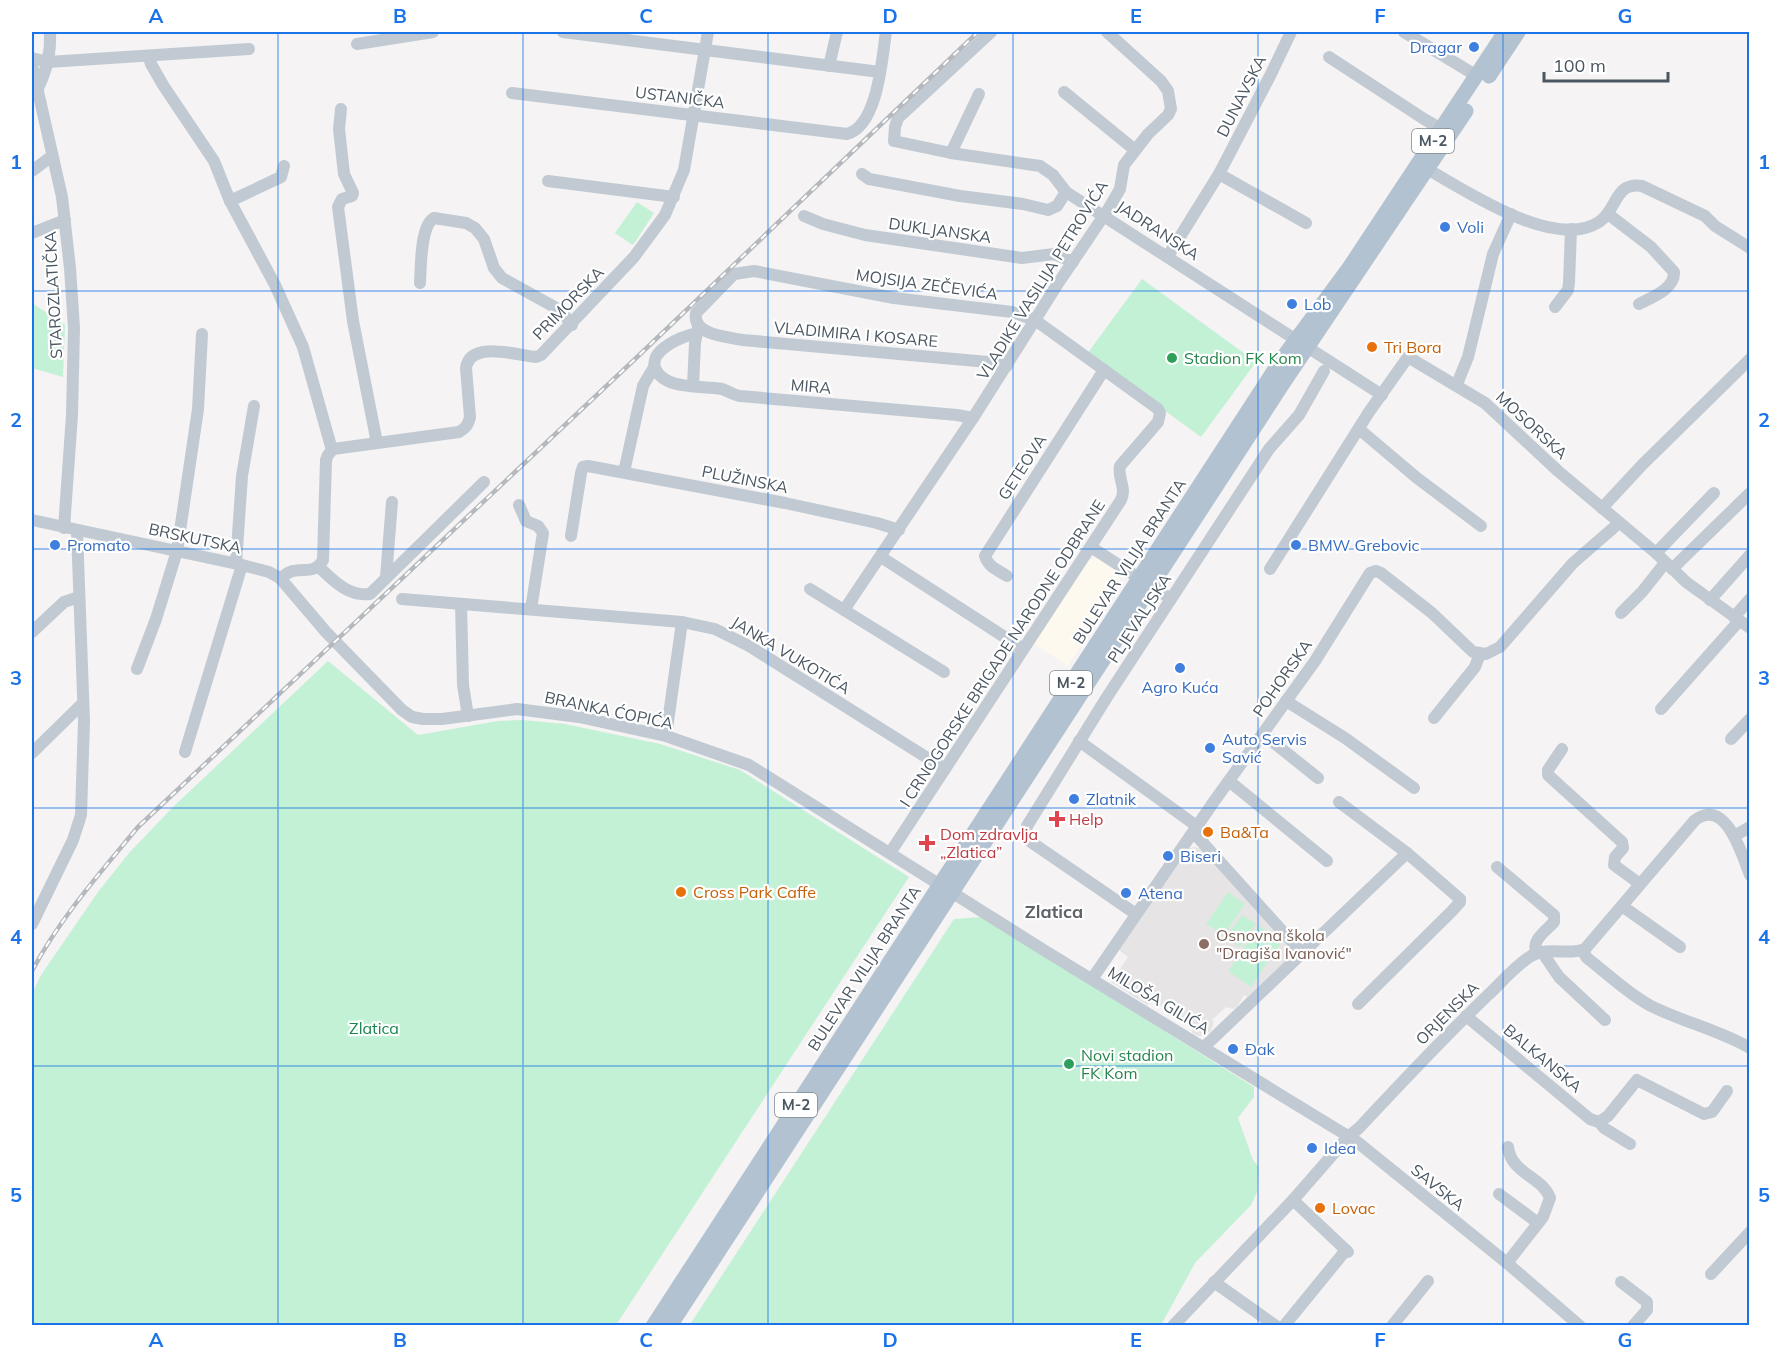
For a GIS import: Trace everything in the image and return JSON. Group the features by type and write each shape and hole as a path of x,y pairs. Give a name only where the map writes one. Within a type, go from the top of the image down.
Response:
{"main road":[{"name":"BULEVAR VILIJA BRANTA","path":"670,1326 946,888 1505,32"},
{"name":"BULEVAR VILIJA BRANTA","path":"1302,343 1427,170 1518,32"},
{"name":"BULEVAR VILIJA BRANTA","path":"652,1326 946,888"}],"street":[{"path":"35,89 44,76 48,62 50,32"},
{"path":"357,44 433,32"},
{"path":"563,32 880,72 886,32"},
{"name":"PRIMORSKA","path":"332,450 340,447 459,432 464,429 470,417 466,368 471,356 482,351 536,357 541,355 572,325 644,245 660,223 674,197 684,170 708,32"},
{"path":"829,66 837,32"},
{"name":"JADRANSKA","path":"991,32 898,118 894,127 894,141 951,153 1040,166 1053,175 1066,192 1302,343"},
{"name":"VLADIKE VASILIJA PETROVIĆA","path":"844,610 1105,215 1120,189 1124,165 1168,115 1172,104 1168,91 1161,81 1107,32"},
{"name":"DUNAVSKA","path":"1168,256 1219,174 1291,32"},
{"path":"1404,32 1477,76"},
{"path":"32,58 48,62 249,49"},
{"path":"149,57 163,84 214,161 230,201 275,285 303,347 332,450 326,460 323,560 319,567 313,570 291,571 280,579"},
{"path":"1329,57 1441,129"},
{"name":"STAROZLATIČKA","path":"32,64 35,89 65,220 74,328 70,529 79,597 83,703 81,815 73,840 32,924"},
{"name":"USTANIČKA","path":"512,93 844,134 857,130 871,107 880,72"},
{"path":"1064,92 1135,150"},
{"path":"951,153 979,94"},
{"path":"341,109 339,129 345,174 353,193 352,196 342,199 338,207 353,321 377,443"},
{"path":"32,171 52,156"},
{"path":"230,201 281,177 285,166"},
{"path":"1427,170 1511,214 1553,228 1571,230 1599,222 1608,214 1624,188 1642,186 1705,216 1715,226 1749,248"},
{"path":"862,174 869,179 1048,210 1057,206 1066,192"},
{"path":"1219,174 1306,223"},
{"path":"548,180 674,197"},
{"path":"1457,384 1468,357 1493,254 1511,214"},
{"path":"1608,214 1651,247 1674,272 1674,280 1668,287 1639,304"},
{"name":"DUKLJANSKA","path":"804,216 822,224 865,235 1022,258 1054,254 1073,262"},
{"path":"420,283 423,236 427,223 434,218 466,223 480,233 494,268 502,278 537,295 560,310 572,325"},
{"path":"32,233 65,220"},
{"path":"1555,307 1568,290 1571,230"},
{"name":"MOJSIJA ZEČEVIĆA","path":"699,330 695,320 696,313 734,274 746,271 894,298 1012,312 1035,321 1158,409"},
{"path":"624,472 643,386 655,368 655,357 661,351 699,330"},
{"path":"693,386 699,330"},
{"name":"VLADIMIRA I KOSARE","path":"699,330 759,343 988,362 1007,366"},
{"path":"137,669 156,619 177,551 198,409 202,334"},
{"path":"1270,569 1382,395 1302,343"},
{"name":"MOSORSKA","path":"1382,395 1408,357 1457,384 1497,412 1543,457 1656,553 1668,566 1741,622"},
{"path":"1602,508 1749,359"},
{"name":"MIRA","path":"655,368 658,375 669,381 723,390 740,396 973,418"},
{"name":"GETEOVA","path":"1007,576 991,566 986,556 1104,370"},
{"name":"PLJEVALJSKA","path":"1136,914 1031,842 1026,836 1029,821 1269,449 1299,415 1324,370"},
{"path":"185,752 239,564 244,465 254,406"},
{"name":"I CRNOGORSKE BRIGADE NARODNE ODBRANE","path":"890,854 1123,496 1120,466 1158,422 1158,409"},
{"path":"1359,429 1417,478 1481,526"},
{"name":"PLUŽINSKA","path":"571,536 581,472 584,466 854,518 899,530"},
{"path":"319,567 347,591 358,595 370,594 484,482"},
{"path":"1656,553 1714,493"},
{"path":"1621,613 1668,566 1749,493"},
{"path":"387,577 392,502"},
{"path":"519,505 526,521 538,526 543,533 531,609"},
{"name":"BRSKUTSKA","path":"32,520 239,564 269,572 280,579"},
{"path":"1434,718 1475,667 1480,654 1490,653 1500,647 1573,563 1619,523"},
{"path":"1091,546 1171,599"},
{"path":"1710,600 1749,555"},
{"path":"881,557 1023,649"},
{"name":"POHORSKA","path":"1092,979 1315,661 1369,575 1374,572 1381,573 1438,618 1473,652 1480,654"},
{"name":"BRANKA ĆOPIĆA","path":"280,579 326,632 402,710 412,717 423,719 468,716 517,709 579,717 666,736 749,765 767,774 946,888"},
{"path":"810,589 944,672"},
{"path":"32,632 64,602 79,597"},
{"name":"JANKA VUKOTIĆA","path":"402,599 682,622 715,629 749,646 945,769"},
{"path":"1661,709 1741,622 1749,599"},
{"path":"461,603 463,685 468,716"},
{"path":"666,736 682,622"},
{"path":"1286,701 1345,738 1414,788"},
{"path":"32,753 83,703"},
{"path":"1731,739 1749,719"},
{"path":"1263,734 1318,778"},
{"path":"1079,741 1196,830 1302,953"},
{"path":"1562,749 1548,770 1548,775 1622,842 1623,848 1615,857 1614,865 1640,884"},
{"path":"1229,781 1327,861"},
{"path":"1339,802 1458,895 1460,902 1358,1004"},
{"path":"1540,953 1582,950 1699,817 1711,815 1719,818 1734,836 1749,875"},
{"path":"1734,836 1749,827"},
{"path":"1204,1047 1407,853"},
{"path":"1497,867 1554,915 1554,922 1535,943 1534,950 1540,953 1559,977 1605,1020"},
{"name":"MILOŠA GILIĆA","path":"946,888 1348,1137"},
{"path":"1622,906 1680,947"},
{"path":"1582,950 1587,958 1645,1003 1727,1036 1749,1048"},
{"name":"ORJENSKA","path":"1173,1326 1293,1200 1348,1137 1466,1016 1518,966 1540,953"},
{"name":"BALKANSKA","path":"1466,1016 1590,1119 1599,1122 1604,1128 1630,1144"},
{"path":"1599,1122 1608,1116 1637,1080 1706,1114 1712,1112 1727,1091"},
{"name":"SAVSKA","path":"1348,1137 1356,1141 1507,1263 1580,1326"},
{"path":"1507,1263 1549,1206 1547,1191 1516,1165 1510,1158 1508,1147"},
{"path":"1499,1194 1538,1223"},
{"path":"1284,1326 1347,1251 1293,1200"},
{"path":"1711,1274 1749,1232"},
{"path":"1392,1326 1428,1281"},
{"path":"1214,1282 1276,1326"},
{"path":"1621,1282 1647,1302 1647,1310 1634,1326"}],"shaded area":[{"path":"1096,558 1116,571 1120,576 1120,585 1068,666 1032,643 1085,561"},
{"name":"Osnovna škola \"Dragiša Ivanović\"","path":"1200,848 1291,951 1289,958 1247,997 1244,995 1237,1007 1233,1009 1226,1007 1212,1020 1214,1022 1211,1031 1204,1036 1192,1033 1192,1024 1155,1002 1147,1005 1111,982 1128,957 1119,950 1189,849"}],"green space":[{"path":"637,202 654,213 633,245 615,233"},
{"name":"Stadion FK Kom","path":"1142,279 1256,362 1201,437 1087,354"},
{"path":"32,303 65,325 63,377 32,368"},
{"name":"Zlatica","path":"328,661 418,735 498,721 522,720 565,724 660,744 740,770 909,877 616,1325 32,1325 32,994 41,975 98,892 129,853 173,807"},
{"path":"1228,892 1245,904 1224,935 1206,924"},
{"path":"1242,915 1256,924 1240,947 1226,937"},
{"path":"982,917 1254,1087 1254,1097 1238,1118 1253,1160 1259,1167 1257,1192 1251,1205 1195,1263 1161,1325 689,1326 954,919"},
{"path":"1259,926 1282,941 1251,987 1228,971"}],"railway":[{"path":"32,971 68,914 138,827 978,32"}],"place":[{"name":"Dragar","path":"1474,47"},
{"name":"Voli","path":"1445,227"},
{"name":"Lob","path":"1292,304"},
{"name":"Tri Bora","path":"1372,347"},
{"name":"Stadion FK Kom","path":"1172,358"},
{"name":"Promato","path":"55,545"},
{"name":"BMW Grebovic","path":"1296,545"},
{"name":"Agro Kuća","path":"1180,668"},
{"name":"Auto Servis Savić","path":"1210,748"},
{"name":"Zlatnik","path":"1074,799"},
{"name":"Help","path":"1057,819"},
{"name":"Ba&Ta","path":"1208,832"},
{"name":"Dom zdravlja „Zlatica”","path":"927,843"},
{"name":"Biseri","path":"1168,856"},
{"name":"Cross Park Caffe","path":"681,892"},
{"name":"Atena","path":"1126,893"},
{"name":"Osnovna škola \"Dragiša Ivanović\"","path":"1204,944"},
{"name":"Đak","path":"1233,1049"},
{"name":"Novi stadion FK Kom","path":"1069,1064"},
{"name":"Idea","path":"1312,1148"},
{"name":"Lovac","path":"1320,1208"}],"district":[{"name":"Zlatica","path":"1054,912"}]}
